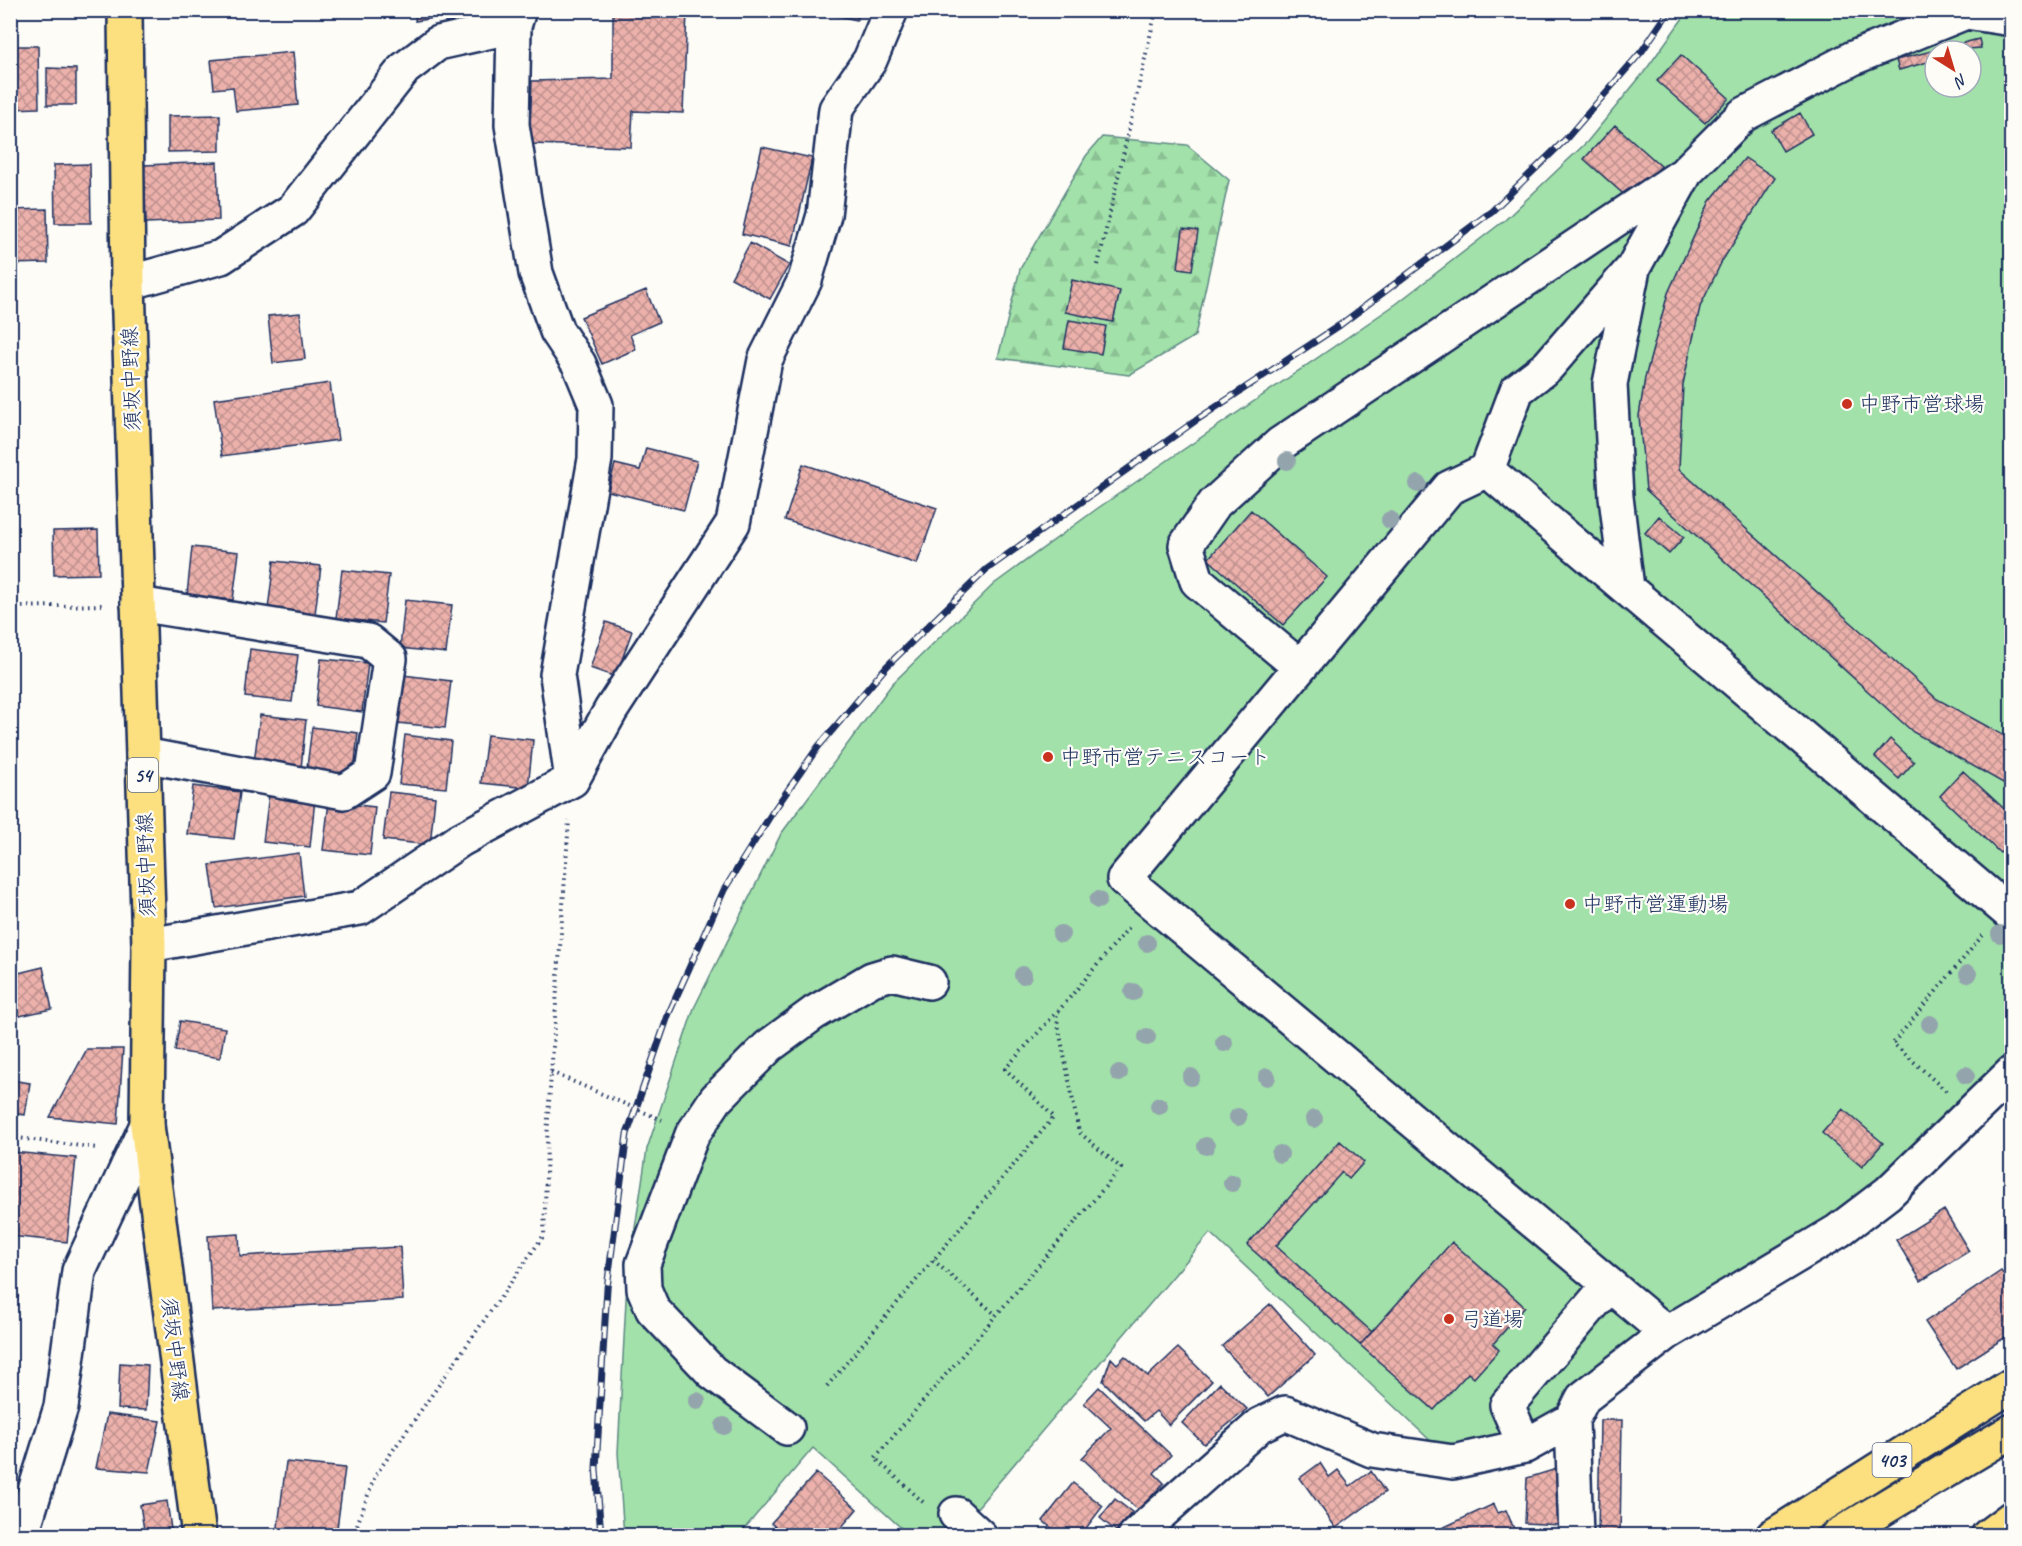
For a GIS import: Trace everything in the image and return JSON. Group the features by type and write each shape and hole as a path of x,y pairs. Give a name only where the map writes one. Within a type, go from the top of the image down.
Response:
{"main road":[{"name":"須坂中野線","path":"125,10 128,283 149,945 140,1139 199,1536"},
{"name":"403","path":"1773,1536 2012,1385"},
{"path":"1837,1536 2012,1431"},
{"path":"1988,1536 2012,1518"}],"street":[{"path":"149,945 360,908 460,840 572,780 611,710 733,523 765,360 805,280 824,215 836,109 870,60 891,10"},
{"path":"1300,668 1197,581 1186,545 1215,503 1280,444 1686,172 1743,115 1853,57 1967,11 2012,19"},
{"path":"128,283 221,257 293,210 404,69 438,43 517,18 512,125 536,273 557,331 579,364 596,405 595,459 557,675 572,780"},
{"path":"1666,1333 1124,879 1449,488 1487,470 1517,390 1548,366 1633,268 1686,172"},
{"path":"1627,588 1616,497 1610,384 1633,268"},
{"path":"1487,470 1627,588 1999,924"},
{"path":"138,604 368,641 390,659 373,773 344,792 143,755"},
{"path":"787,1428 712,1372 653,1310 644,1289 643,1264 692,1135 723,1091 769,1046 814,1013 872,979 892,973 929,982"},
{"path":"1576,1536 1572,1420 1583,1398 1666,1333 1838,1231 1880,1200 2012,1073"},
{"path":"21,1536 61,1407 79,1271 140,1139"},
{"path":"1525,1446 1508,1405 1609,1285"},
{"path":"1135,1536 1260,1425 1285,1413 1372,1450 1453,1462 1525,1446 1572,1420"},
{"path":"944,1512 980,1536"}],"path":[{"path":"1098,265 1156,10"},
{"path":"10,607 138,604"},
{"path":"353,1536 375,1476 544,1235 551,1072 572,780"},
{"path":"827,1386 1054,1117 1005,1069 1056,1014 1151,902"},
{"path":"1954,1098 1893,1043 1999,924"},
{"path":"944,1512 876,1458 1121,1167 1079,1132 1056,1014"},
{"path":"551,1072 692,1135"},
{"path":"10,1137 140,1139"},
{"path":"933,1260 996,1315"}],"green space":[{"path":"1688,11 2011,11 2011,1073 1888,1193 1572,1420 1453,1462 1210,1233 954,1535 909,1535 813,1448 739,1535 624,1536 618,1453 627,1281 647,1149 694,1008 781,834 892,684 994,584 1098,508 1396,304 1505,220 1587,142 1645,71"},
{"path":"1102,137 1187,145 1229,180 1195,336 1129,375 998,358 1020,269 1086,156"}],"building":[{"path":"172,10 228,10 228,11 172,13"},
{"path":"416,10 486,10 415,21"},
{"path":"613,10 687,12 683,113 633,111 631,147 529,144 532,81 613,79"},
{"path":"813,10 859,10 857,20"},
{"path":"10,46 38,46 39,108 10,109"},
{"path":"293,52 298,105 236,111 233,87 214,89 211,60"},
{"path":"1923,53 1923,63 1899,70 1896,60"},
{"path":"1681,55 1729,98 1705,123 1657,81"},
{"path":"47,68 76,69 76,105 47,105"},
{"path":"1800,113 1812,134 1783,151 1771,130"},
{"path":"220,115 220,151 168,152 168,116"},
{"path":"1615,125 1661,166 1630,200 1584,159"},
{"path":"762,147 812,158 792,246 742,234"},
{"path":"1745,158 1775,178 1722,261 1700,307 1683,384 1679,469 1937,699 2012,740 2012,788 1913,732 1646,490 1639,416 1645,378 1668,293 1710,201"},
{"path":"217,162 219,220 146,223 144,165"},
{"path":"90,164 91,223 55,223 54,165"},
{"path":"47,209 48,263 10,264 10,210"},
{"path":"1183,229 1198,231 1192,270 1178,268"},
{"path":"750,243 789,265 770,299 731,278"},
{"path":"1072,280 1120,291 1113,322 1065,312"},
{"path":"646,290 659,322 630,335 636,349 602,364 581,317"},
{"path":"300,313 305,359 273,363 268,316"},
{"path":"1069,320 1106,326 1101,354 1064,348"},
{"path":"330,383 338,440 222,456 214,399"},
{"path":"646,448 697,461 684,510 608,491 615,464 640,470"},
{"path":"803,464 937,508 917,564 785,520"},
{"path":"1251,510 1327,577 1283,625 1208,559"},
{"path":"1659,516 1684,537 1669,554 1645,533"},
{"path":"98,530 99,574 54,575 53,531"},
{"path":"192,547 239,552 233,600 187,595"},
{"path":"274,561 321,566 315,614 268,609"},
{"path":"342,570 389,575 383,623 336,618"},
{"path":"405,600 452,605 446,653 400,648"},
{"path":"606,622 632,631 616,677 590,668"},
{"path":"250,649 298,655 292,702 245,697"},
{"path":"321,659 368,663 362,712 316,706"},
{"path":"403,675 451,681 445,728 398,723"},
{"path":"260,715 306,720 301,768 254,763"},
{"path":"312,727 358,733 353,781 306,775"},
{"path":"405,735 451,741 446,788 399,784"},
{"path":"487,735 533,740 528,788 481,783"},
{"path":"1890,739 1914,762 1899,779 1875,757"},
{"path":"1963,771 2012,816 2012,841 2000,853 1940,796"},
{"path":"193,786 240,792 234,839 187,834"},
{"path":"389,792 435,797 430,845 383,840"},
{"path":"269,794 315,799 310,847 263,842"},
{"path":"329,802 375,807 370,855 323,850"},
{"path":"299,853 304,896 216,908 210,865"},
{"path":"43,967 52,1009 10,1018 10,975"},
{"path":"180,1021 225,1028 220,1058 175,1051"},
{"path":"87,1049 123,1049 118,1124 50,1117"},
{"path":"10,1080 30,1083 25,1115 10,1113"},
{"path":"1843,1109 1883,1143 1862,1167 1822,1133"},
{"path":"1340,1141 1364,1162 1349,1179 1342,1172 1276,1246 1372,1332 1360,1345 1247,1245"},
{"path":"12,1152 76,1158 67,1242 10,1236"},
{"path":"1944,1210 1969,1251 1921,1281 1896,1240"},
{"path":"239,1234 240,1256 400,1247 403,1300 212,1311 208,1236"},
{"name":"弓道場","path":"1452,1242 1525,1307 1493,1344 1499,1350 1474,1378 1468,1373 1434,1410 1360,1345"},
{"path":"2001,1271 2012,1286 2012,1333 1956,1369 1925,1322"},
{"path":"10,1294 18,1295 10,1345"},
{"path":"1270,1304 1315,1355 1268,1397 1222,1346"},
{"path":"1178,1348 1212,1381 1169,1425 1156,1411 1144,1421 1103,1381 1111,1358 1117,1364 1125,1356 1148,1376"},
{"path":"120,1363 148,1365 146,1410 118,1409"},
{"path":"1220,1383 1247,1409 1204,1444 1182,1423"},
{"path":"1099,1387 1171,1455 1154,1473 1164,1483 1138,1510 1082,1458 1111,1428 1084,1403"},
{"path":"107,1414 160,1421 149,1472 96,1468"},
{"path":"1600,1420 1622,1420 1620,1536 1598,1536"},
{"path":"286,1462 345,1468 336,1536 277,1535"},
{"path":"1320,1463 1329,1477 1338,1470 1350,1486 1371,1471 1385,1492 1336,1528 1300,1478"},
{"path":"1563,1467 1560,1525 1525,1523 1527,1478"},
{"path":"816,1473 857,1509 834,1536 785,1536 771,1523"},
{"path":"1073,1483 1103,1506 1080,1536 1061,1536 1043,1521"},
{"path":"1115,1499 1132,1512 1116,1531 1100,1518"},
{"path":"167,1501 172,1536 145,1536 140,1505"},
{"path":"1494,1504 1498,1513 1506,1510 1517,1536 1425,1536"}],"railway":[{"path":"601,1536 596,1468 607,1288 627,1134 669,1013 724,890 772,813 818,747 887,666 987,569 1198,419 1340,325 1492,211 1565,140 1642,51 1670,10"}],"place":[{"name":"中野市営球場","path":"1847,404"},
{"name":"中野市営テニスコート","path":"1048,757"},
{"name":"中野市営運動場","path":"1570,904"},
{"name":"弓道場","path":"1449,1319"}]}
